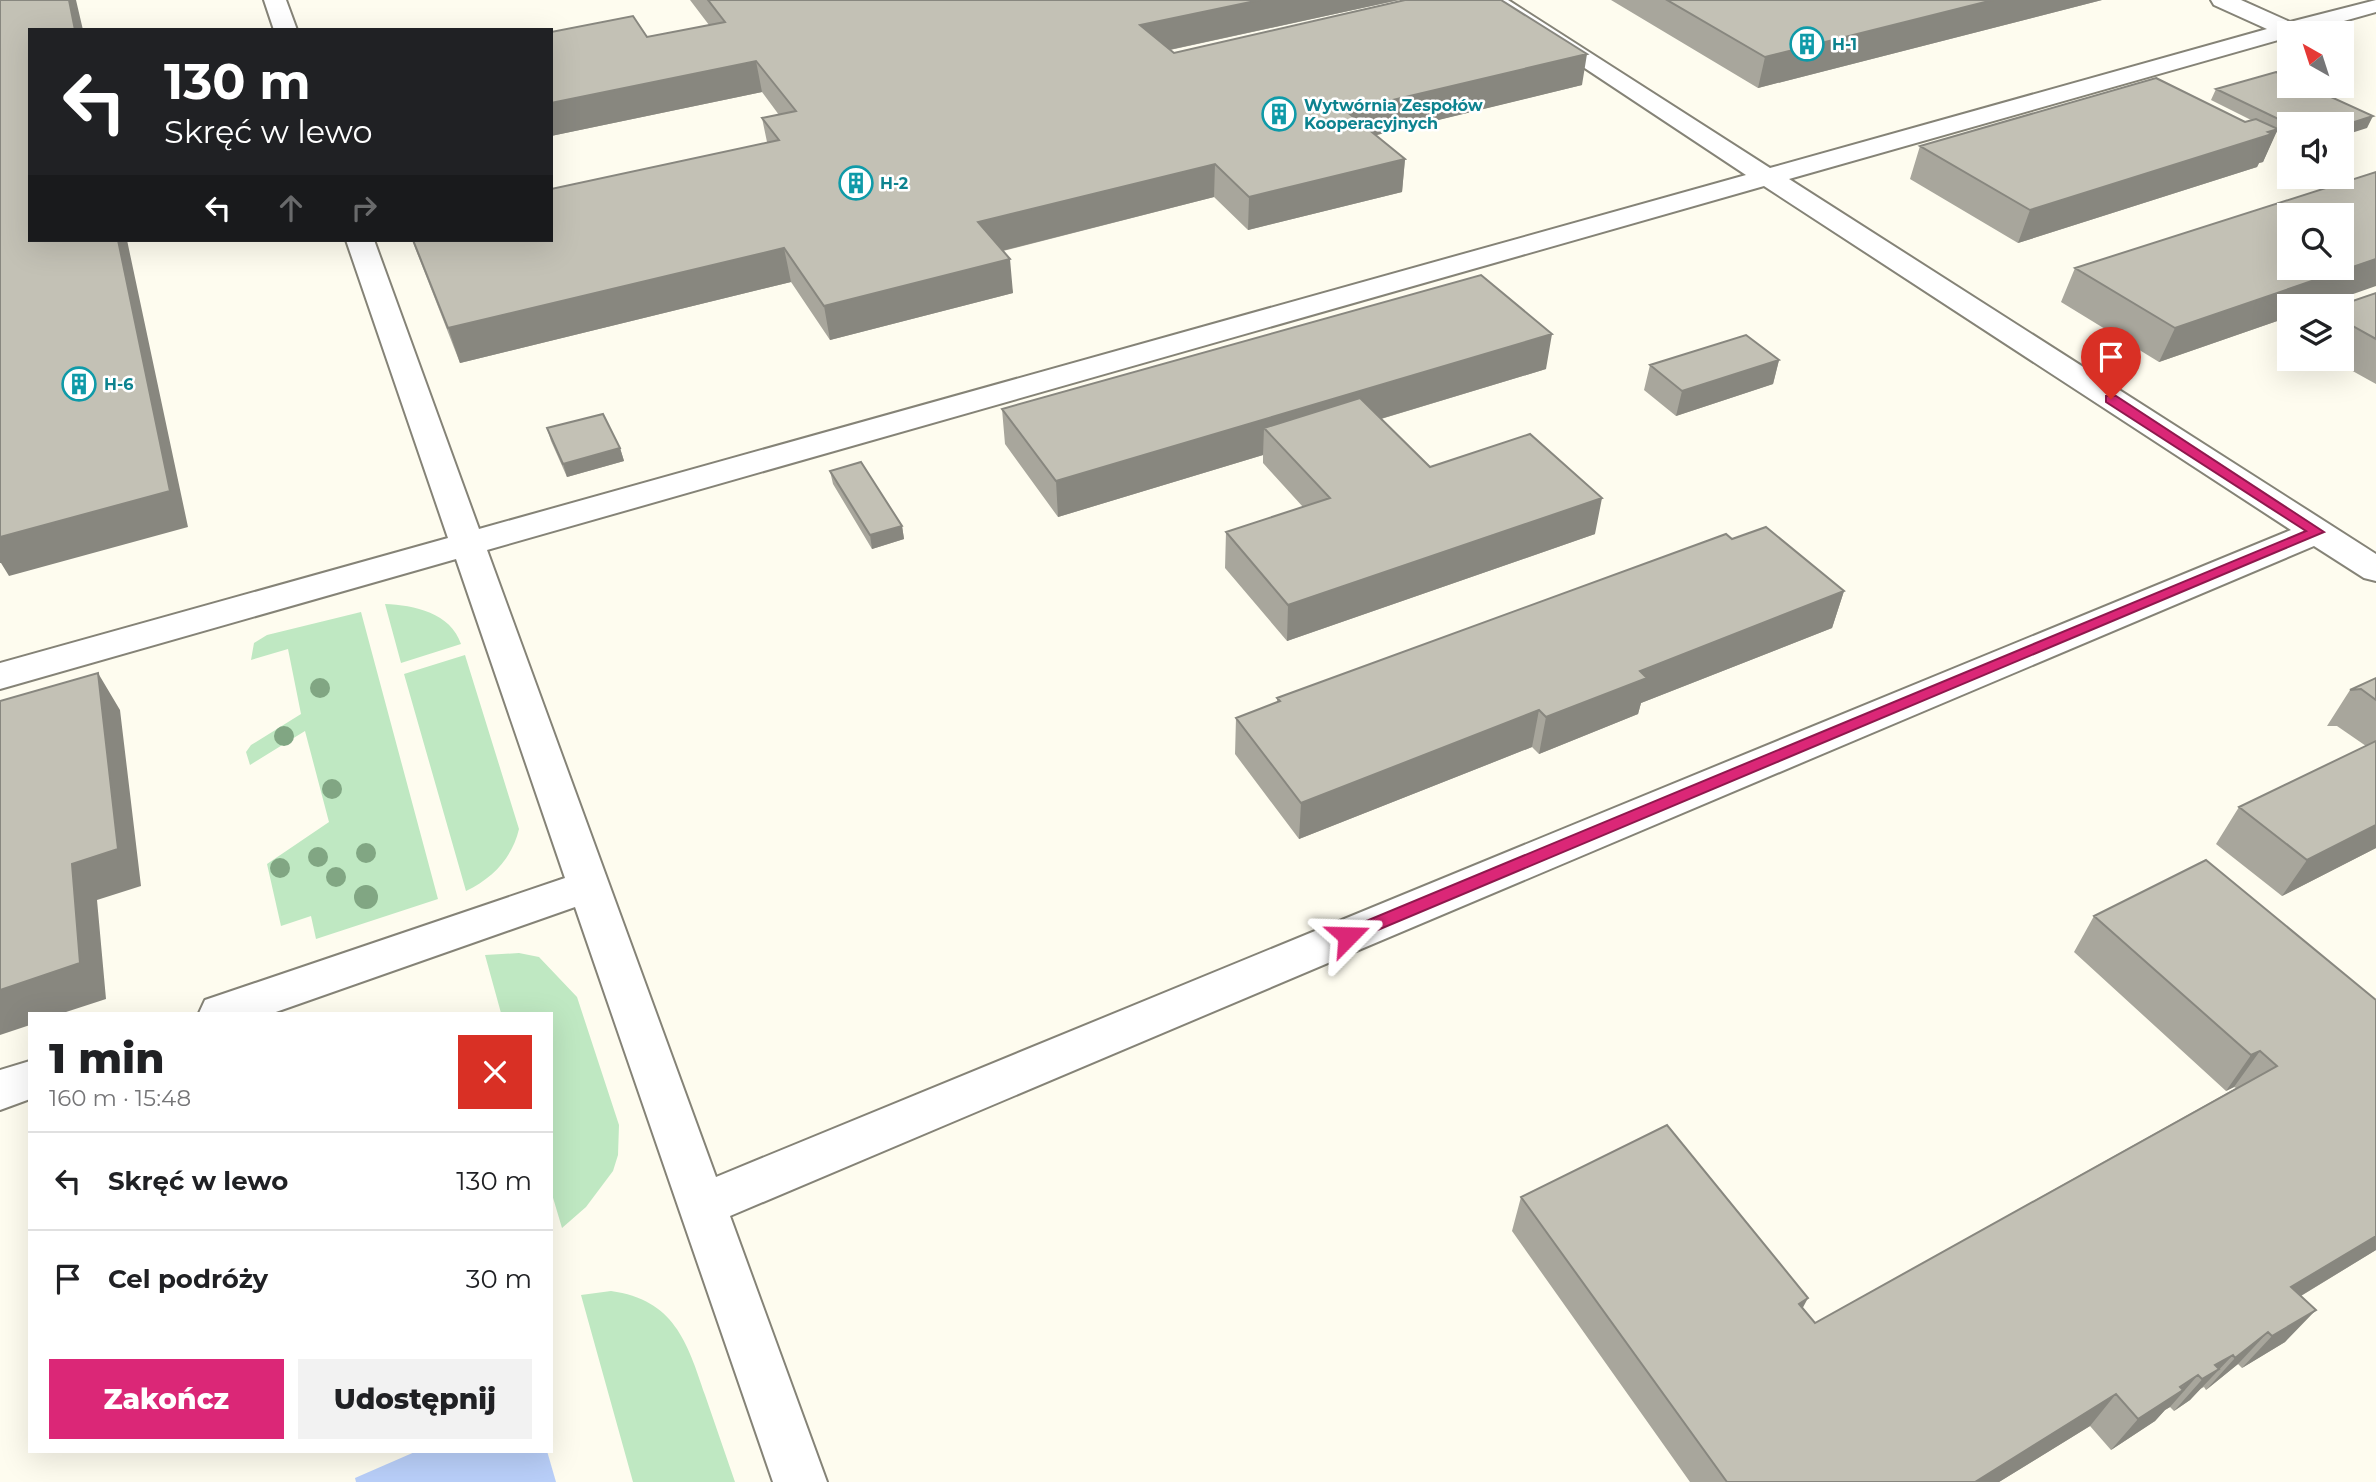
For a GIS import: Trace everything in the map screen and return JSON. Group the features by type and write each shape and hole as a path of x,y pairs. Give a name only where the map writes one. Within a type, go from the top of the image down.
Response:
{"lane":[{"path":"275,0 285,28"},
{"path":"1493,0 2376,570"},
{"path":"2222,0 2277,25"},
{"path":"2302,0 2339,15"},
{"path":"2319,21 2376,5"},
{"path":"0,676 2277,33"},
{"path":"361,242 591,885 800,1482"},
{"path":"704,1204 2317,532"},
{"path":"224,1012 591,885"},
{"path":"0,1090 28,1081"}],"green space":[{"path":"385,604 408,606 440,618 456,633 461,644 401,663"},
{"path":"361,612 438,899 316,939 311,916 281,926 267,864 329,822 305,731 250,765 246,752 251,745 301,714 288,649 251,660 254,643 267,635"},
{"path":"465,655 519,829 512,849 500,866 485,880 466,891 404,674"},
{"path":"519,953 539,957 577,997 619,1125 618,1155 613,1171 586,1207 562,1228 553,1198 553,1012 501,1012 485,955"},
{"path":"611,1291 650,1303 675,1326 692,1357 735,1482 633,1482 581,1295"}],"water":[{"path":"412,1453 548,1453 556,1482 356,1482 355,1478"}],"building":[{"name":"H-6","path":"0,0 69,0 75,28 28,28 28,242 118,242 170,491 0,537"},
{"path":"708,0 1260,0 1140,25 1174,53 1405,0 1501,0 1587,54 1346,111 1405,159 1249,197 1215,164 978,222 1010,259 824,306 784,248 448,328 414,242 553,242 553,189 779,140 762,118 796,111 756,61 553,103 553,32 633,16 647,37 725,22"},
{"path":"1667,0 1993,0 1765,57"},
{"path":"2276,72 2277,98 2333,98 2373,116 2354,122 2354,112 2277,112 2277,118 2216,89"},
{"path":"2156,78 2245,122 2256,119 2277,129 2268,132 2272,134 2030,210 1920,146"},
{"path":"2376,172 2376,259 2354,267 2354,203 2279,203 2323,189 2354,189 2354,179"},
{"path":"2277,204 2277,280 2315,280 2175,328 2075,268"},
{"path":"1481,275 1552,334 1056,481 1002,409"},
{"path":"2376,293 2376,339 2354,327 2354,301"},
{"path":"1746,335 1779,360 1682,391 1650,365"},
{"path":"1360,398 1430,467 1530,434 1602,498 1288,605 1226,532 1330,498 1264,428"},
{"path":"603,414 620,448 563,464 547,428"},
{"path":"861,462 902,526 870,535 830,471"},
{"path":"1766,527 1844,591 1640,671 1647,678 1546,717 1539,710 1301,803 1236,718 1280,701 1277,698 1726,534 1732,539"},
{"path":"98,673 118,849 72,864 80,963 0,990 0,701"},
{"path":"2376,678 2376,700 2361,689 2350,690"},
{"path":"2376,741 2376,825 2307,860 2239,807"},
{"path":"2206,860 2376,1000 2376,1236 2291,1287 2316,1310 2272,1336 2268,1332 2235,1358 2233,1355 2215,1365 2219,1369 2202,1379 2198,1375 2180,1387 2183,1390 2138,1419 2116,1394 1975,1482 1727,1482 1521,1197 1667,1125 1808,1298 1799,1304 1815,1323 2277,1066 2260,1051 2251,1055 2094,916"}],"place":[{"name":"H-1","path":"1807,44"},
{"name":"Wytwórnia Zespołów Kooperacyjnych","path":"1279,114"},
{"name":"H-2","path":"856,183"},
{"name":"H-6","path":"79,384"}],"route":[{"path":"1348,936 2317,532 2111,399"}]}
